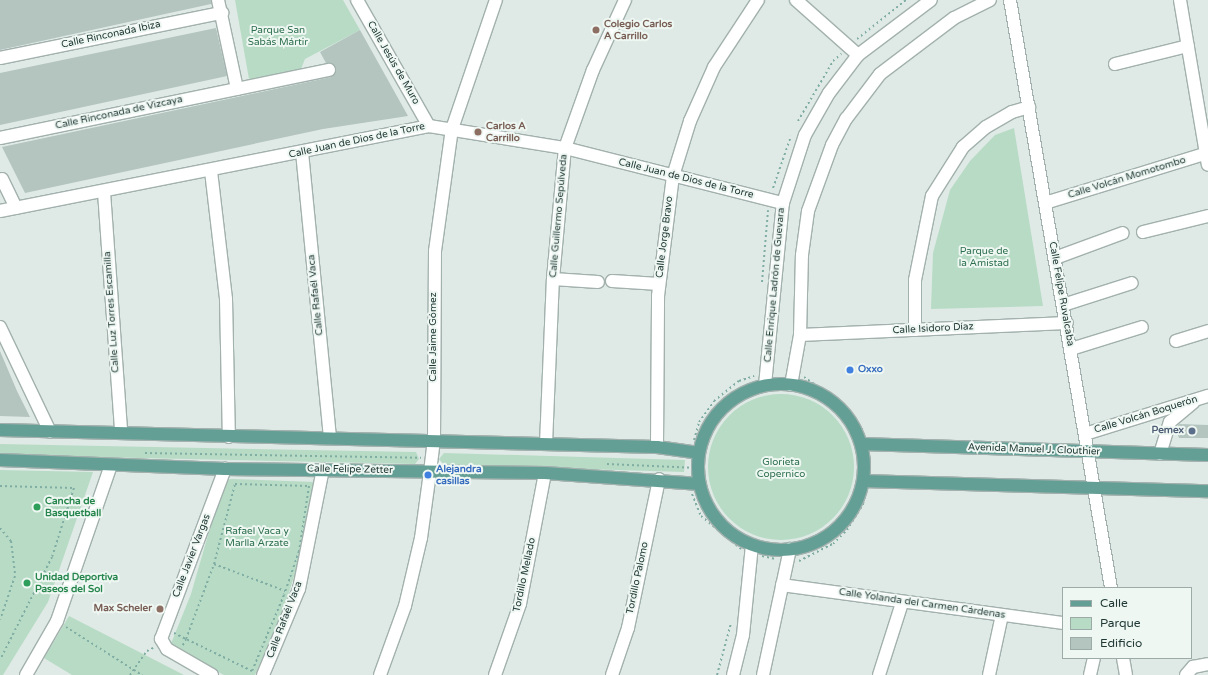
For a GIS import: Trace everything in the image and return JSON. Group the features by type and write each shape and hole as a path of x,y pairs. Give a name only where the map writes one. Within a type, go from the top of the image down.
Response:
{"main road":[{"path":"791,384 807,388 835,404 849,420 860,444 862,481 850,513 839,526 810,545 789,555 749,549 724,527 710,510 700,484 699,453 705,434 729,402 746,391 765,385 791,384"},
{"path":"0,430 657,447 699,453"},
{"name":"Avenida Manuel J. Clouthier","path":"860,444 1208,455"},
{"name":"Calle Felipe Zetter","path":"0,460 225,469 323,469 545,473 659,479 700,484"},
{"path":"862,481 1208,491"}],"street":[{"path":"218,0 238,89"},
{"name":"Calle Jesús de Muro","path":"357,0 429,126"},
{"name":"Calle Guillermo Sepúlveda","path":"546,444 553,279 565,148 593,70 625,0"},
{"name":"Calle Jorge Bravo","path":"657,447 659,284 673,176 690,121 714,67 758,0"},
{"path":"796,0 858,55"},
{"name":"Calle Enrique Ladrón de Guevara","path":"765,385 782,203 805,135 830,93 858,55 931,0"},
{"path":"791,384 800,335 802,255 808,211 820,170 835,138 880,74 954,18 990,0"},
{"name":"Calle Felipe Ruvalcaba","path":"1010,0 1111,587"},
{"path":"1180,0 1207,157"},
{"name":"Calle Jaime Gómez","path":"380,675 405,606 421,538 434,441 435,251 452,129 491,2"},
{"name":"Calle Rinconada Ibiza","path":"0,58 222,13"},
{"path":"1115,64 1188,46"},
{"name":"Calle Rinconada de Vizcaya","path":"0,138 329,70"},
{"path":"915,330 915,280 932,196 963,147 986,127 1012,112 1029,107"},
{"name":"Calle Juan de Dios de la Torre","path":"0,211 210,171 429,126 565,148 782,203"},
{"name":"Calle Rafaél Vaca","path":"302,152 330,438"},
{"name":"Calle Volcán Momotombo","path":"1045,203 1207,157"},
{"path":"210,171 226,299 229,437"},
{"path":"2,178 16,208"},
{"name":"Calle Luz Torres Escamilla","path":"104,192 121,432"},
{"path":"1143,232 1208,216"},
{"path":"1055,258 1123,233"},
{"path":"553,279 598,282"},
{"path":"612,281 659,284"},
{"path":"1063,305 1132,283"},
{"name":"Calle Isidoro Díaz","path":"800,335 1066,323"},
{"path":"0,327 50,432"},
{"path":"1071,349 1142,327"},
{"path":"1176,341 1208,331"},
{"path":"1160,454 1170,422 1203,398"},
{"name":"Calle Volcán Boquerón","path":"1085,434 1203,398"},
{"path":"26,675 57,621 111,465"},
{"name":"Calle Javier Vargas","path":"162,643 164,628 225,469"},
{"name":"Calle Rafaél Vaca","path":"263,675 299,590 323,469"},
{"name":"Tordillo Mellado","path":"495,675 520,604 545,473"},
{"name":"Tordillo Palomo","path":"612,675 628,628 659,479"},
{"path":"733,675 743,635 749,549"},
{"path":"762,675 789,555"},
{"name":"Calle Yolanda del Carmen Cárdenas","path":"782,585 902,603 1062,623"},
{"path":"879,675 902,603"},
{"path":"989,675 1002,615"},
{"path":"162,643 178,656 212,675"},
{"path":"1090,675 1094,659"},
{"path":"1123,659 1126,675"},
{"path":"1186,675 1193,667 1208,664"}],"path":[{"path":"143,453 421,458"},
{"path":"164,628 186,639 252,671 286,591 299,551 309,486 235,484 214,564 186,639 178,656"},
{"path":"0,486 74,488 52,557 0,660"},
{"path":"0,528 11,541 15,576 0,620"},
{"path":"749,549 789,555"},
{"path":"214,564 286,591"},
{"path":"57,621 142,675"},
{"path":"130,675 147,651 162,643"}],"green space":[{"name":"Parque San Sabás Mártir","path":"235,0 343,0 360,30 305,59 301,69 249,79"},
{"name":"Parque de la Amistad","path":"1014,128 1043,306 931,309 933,253 950,190 970,161 995,135"},
{"name":"Glorieta Copernico","path":"774,394 788,394 802,397 822,406 833,415 842,426 851,446 854,467 851,488 842,508 833,519 822,528 802,537 788,540 774,540 760,537 740,528 729,519 720,508 711,488 708,474 708,460 711,446 720,426 729,415 740,406 760,397"},
{"path":"0,444 416,452 419,459 415,464 0,455"},
{"path":"444,453 685,460 684,472 444,465 439,459"},
{"name":"Unidad Deportiva Paseos del Sol","path":"0,470 93,472 48,602 3,675 0,675"},
{"name":"Rafael Vaca y Marlla Arzate","path":"224,480 315,482 303,547 283,612 255,675 224,675 170,646 191,594"},
{"path":"69,616 184,675 72,675 44,658"}],"building":[{"path":"0,0 211,0 211,4 0,50"},
{"path":"216,28 227,76 0,125 0,73"},
{"path":"360,30 408,116 323,129 25,193 2,147 331,77 336,68 332,63 326,63 320,52"},
{"path":"0,351 17,391 30,417 0,416"},
{"name":"Pemex","path":"1179,424 1208,425 1208,438 1179,438 1176,429"}],"place":[{"name":"Colegio Carlos A Carrillo","path":"596,30"},
{"name":"Carlos A Carrillo","path":"478,132"},
{"name":"Oxxo","path":"850,370"},
{"name":"Pemex","path":"1192,431"},
{"name":"Alejandra casillas","path":"428,475"},
{"name":"Cancha de Basquetball","path":"37,507"},
{"name":"Unidad Deportiva Paseos del Sol","path":"27,583"},
{"name":"Max Scheler","path":"160,609"}]}
